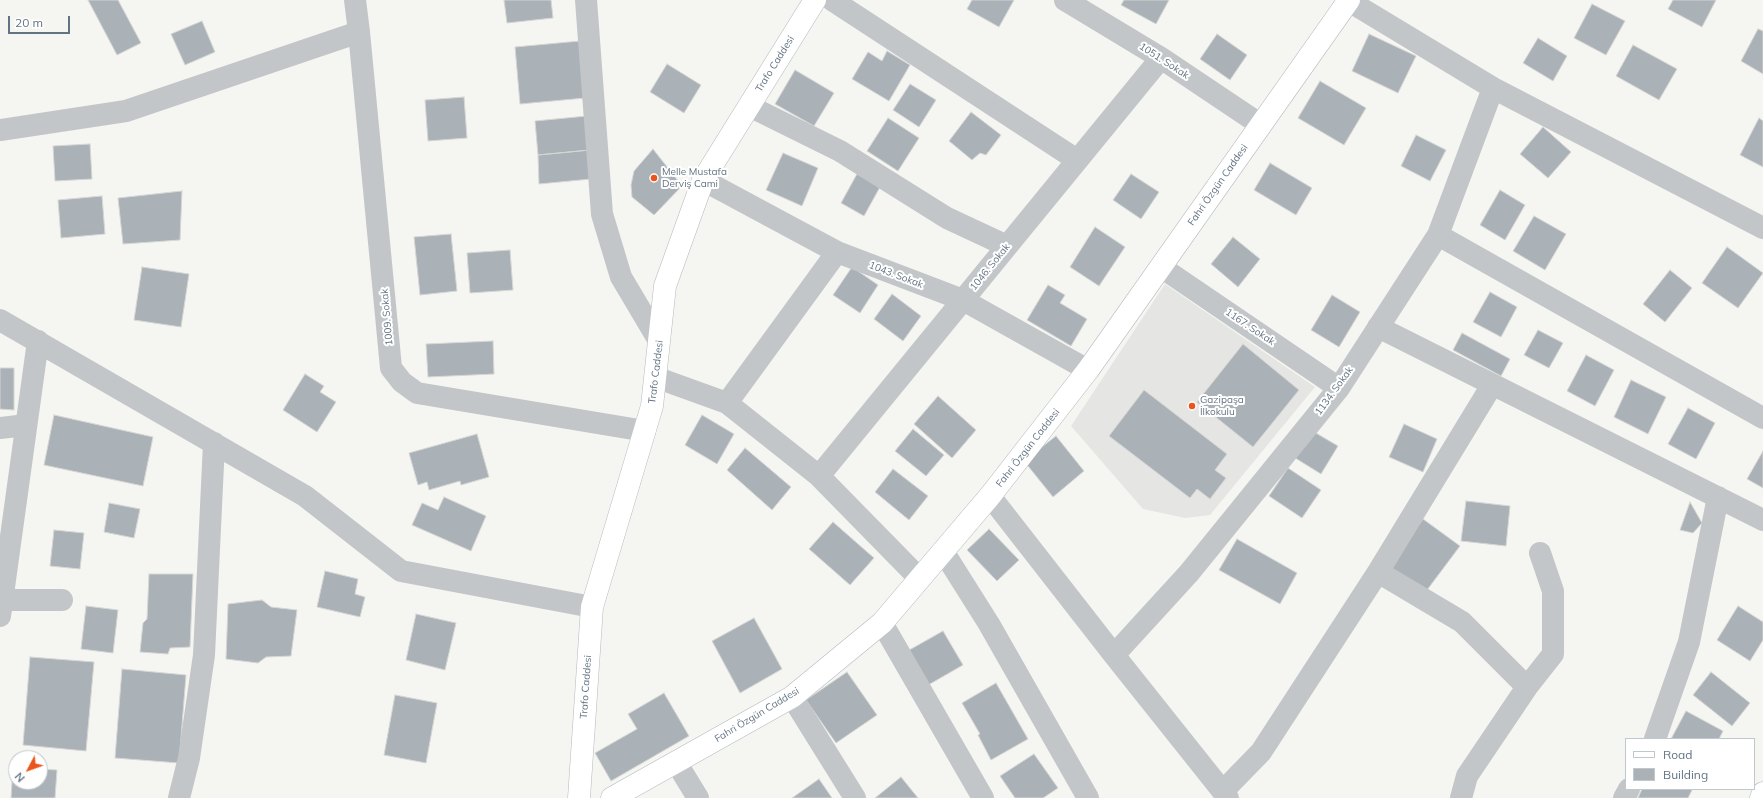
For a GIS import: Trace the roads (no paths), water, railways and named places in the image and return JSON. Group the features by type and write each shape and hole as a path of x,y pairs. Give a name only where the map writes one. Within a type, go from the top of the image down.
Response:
{"street":[{"name":"1009. Sokak","path":"355,0 392,368 402,382 417,392 645,431"},
{"path":"586,0 602,214 621,277 659,341"},
{"name":"Trafo Caddesi","path":"579,798 592,607 652,406 665,286 703,180 815,0"},
{"path":"832,0 1077,160"},
{"name":"1051. Sokak","path":"1065,0 1161,58 1261,124"},
{"path":"1349,0 1493,88 1763,228"},
{"name":"Fahri Özgün Caddesi","path":"612,798 792,697 882,623 990,496 1088,370 1349,0"},
{"path":"0,130 126,111 359,32"},
{"name":"1046. Sokak","path":"819,476 1161,58"},
{"name":"1134. Sokak","path":"1114,655 1188,573 1339,388 1438,235 1493,88"},
{"path":"749,106 840,151 947,218 1007,246"},
{"name":"1043. Sokak","path":"703,180 837,252 963,300 1088,370"},
{"path":"1438,235 1763,418"},
{"path":"727,403 837,252"},
{"name":"1167. Sokak","path":"1161,267 1339,388"},
{"path":"0,320 305,496 400,571 592,607"},
{"path":"1378,327 1763,520"},
{"path":"38,341 1,605 62,600"},
{"path":"655,377 727,403 819,476 919,578"},
{"path":"990,496 1225,795 1261,752 1378,572 1492,385"},
{"path":"0,428 26,425"},
{"path":"179,798 188,758 204,655 214,443"},
{"path":"1655,738 1688,642 1718,497"},
{"path":"943,551 989,624 1088,798"},
{"path":"1461,798 1467,776 1527,687 1553,654 1553,591 1540,553"},
{"path":"1378,572 1462,622 1527,687"},
{"path":"882,623 983,798"},
{"path":"792,697 855,798"},
{"path":"676,762 698,798"},
{"path":"1761,798 1763,793"}],"place":[{"name":"Melle Mustafa Derviş Cami","path":"654,178"},
{"name":"Gazipaşa İlkokulu","path":"1192,406"}]}
